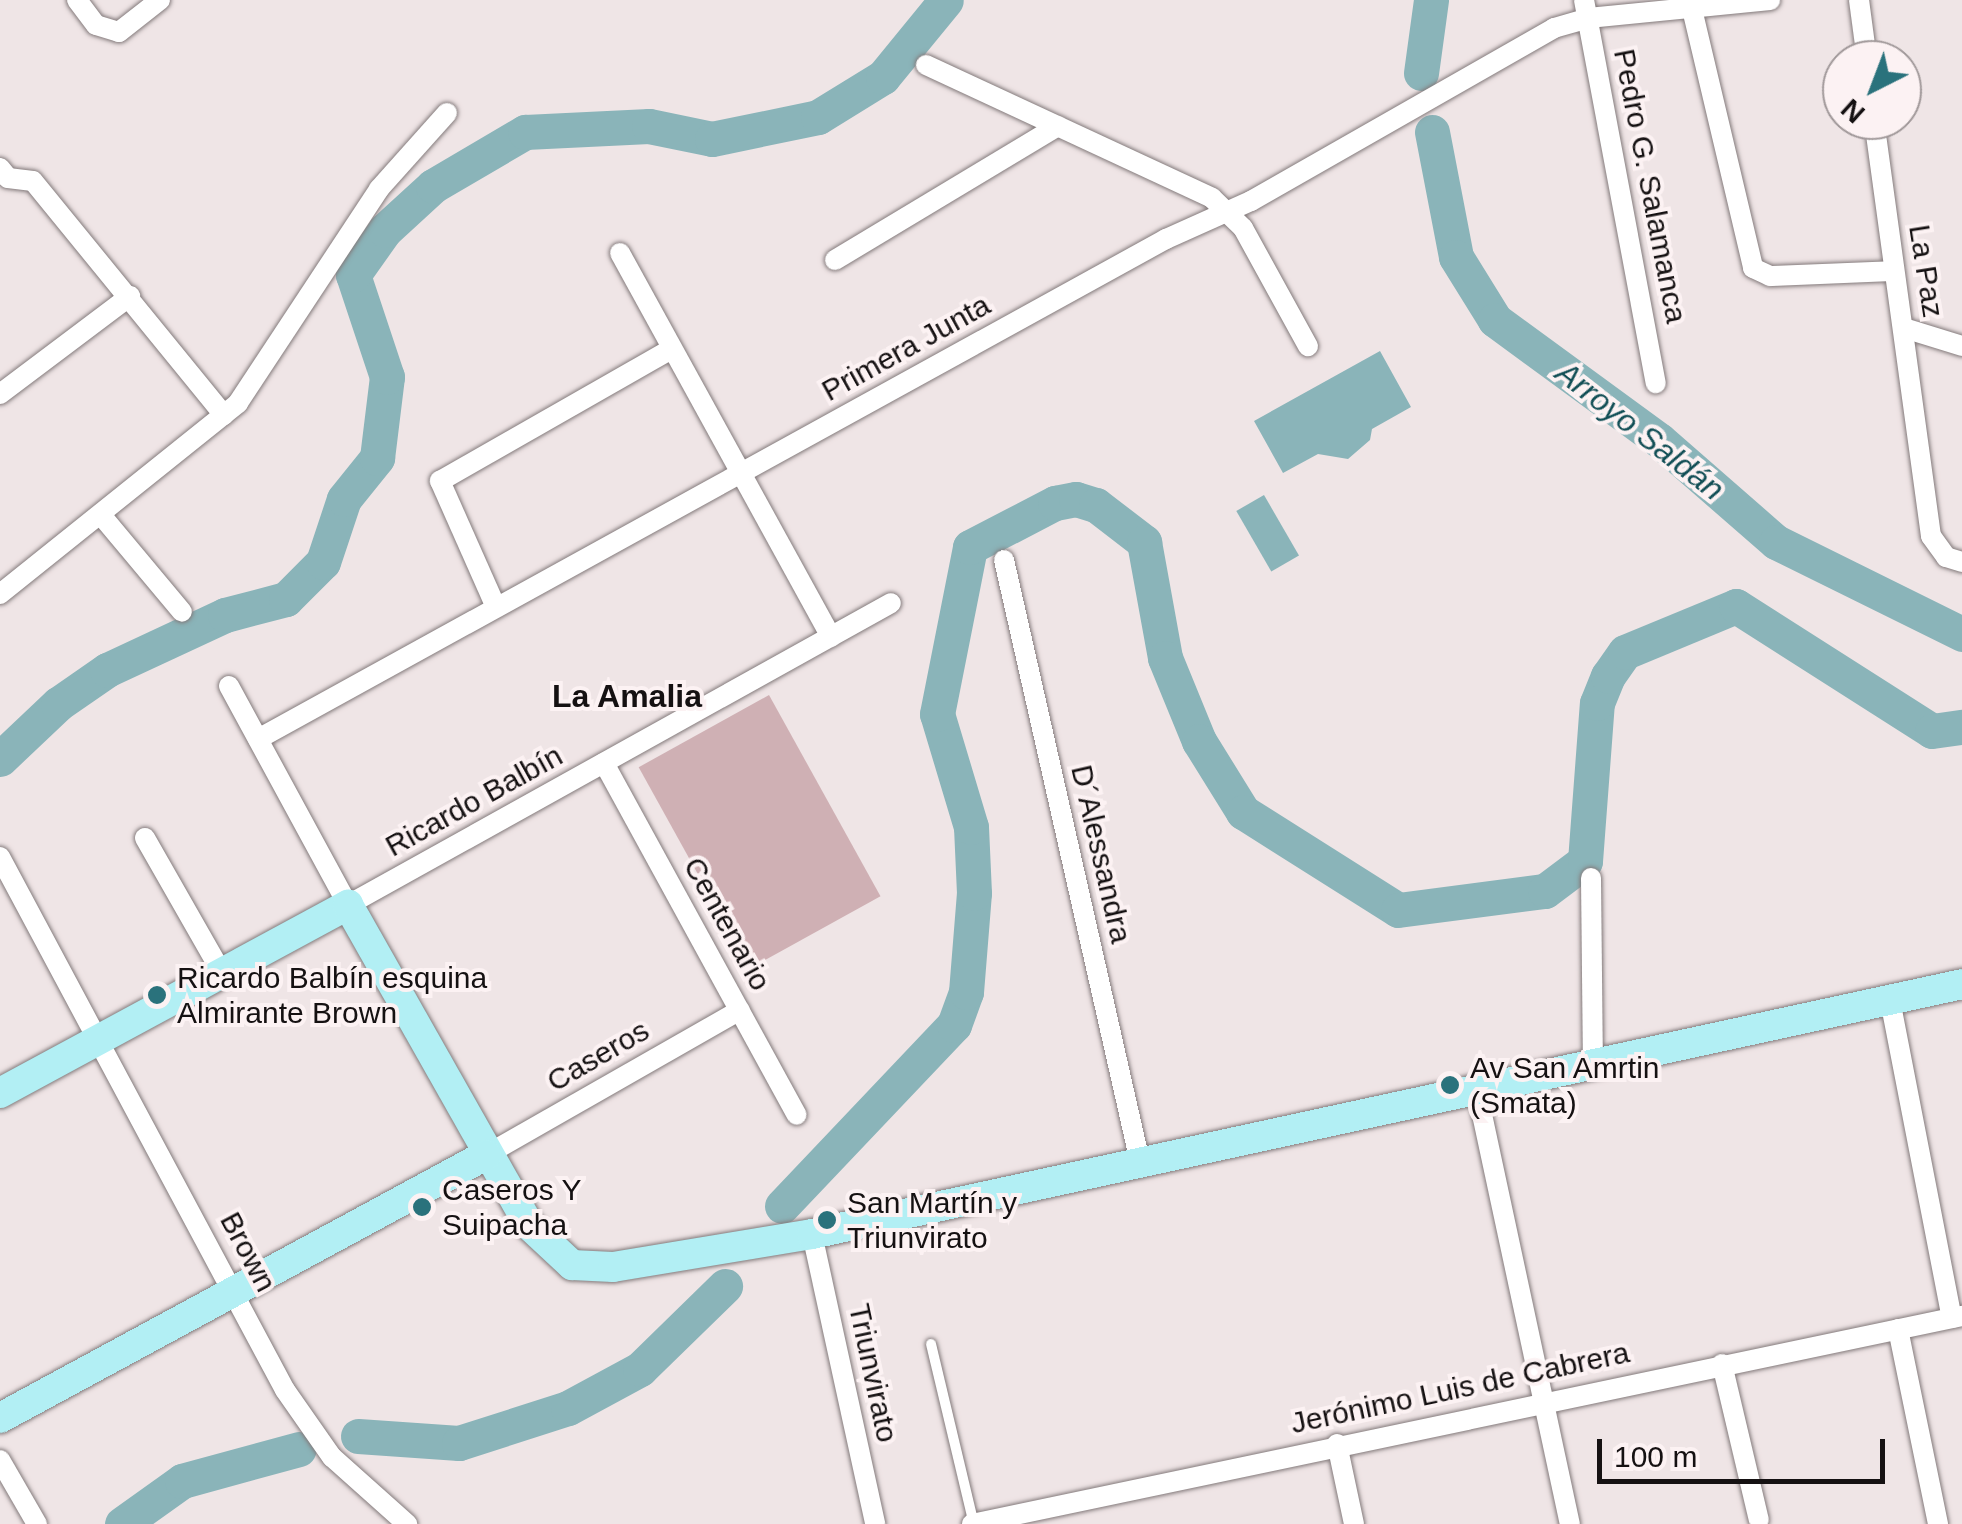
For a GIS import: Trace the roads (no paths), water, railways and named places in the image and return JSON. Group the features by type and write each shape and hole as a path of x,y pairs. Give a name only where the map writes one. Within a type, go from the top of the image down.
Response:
{"main road":[{"path":"0,1093 348,905 486,1154 536,1234 572,1265 613,1267 812,1234 1962,984"},
{"path":"0,1418 486,1154"}],"street":[{"path":"78,0 96,25 119,32 160,0"},
{"name":"Primera Junta","path":"258,739 1166,239 1230,212 1586,9 1692,8 1770,0"},
{"path":"1859,0 1864,40"},
{"path":"1692,8 1753,268 1770,276 1894,272"},
{"name":"Pedro G. Salamanca","path":"1586,9 1656,383"},
{"path":"926,64 1230,212 1308,346"},
{"path":"0,594 224,415 247,392 389,174 447,113"},
{"path":"835,260 1058,126"},
{"name":"La Paz","path":"1877,140 1937,549 1962,562"},
{"path":"2,176 33,181 224,415"},
{"path":"620,253 831,637"},
{"path":"0,394 130,296"},
{"path":"1904,328 1962,346"},
{"path":"496,605 440,481 671,349"},
{"path":"101,514 182,612"},
{"name":"D´Alessandra","path":"1004,560 1140,1162"},
{"name":"Ricardo Balbín","path":"348,905 891,604"},
{"path":"230,686 348,905"},
{"name":"Centenario","path":"604,762 797,1115"},
{"path":"145,838 222,973"},
{"name":"Brown","path":"0,857 307,1426 358,1482 407,1524"},
{"path":"1591,878 1593,1066"},
{"path":"1890,1000 1957,1318"},
{"name":"Caseros","path":"486,1154 740,1010"},
{"path":"1477,1091 1570,1524"},
{"name":"Triunvirato","path":"812,1234 876,1524"},
{"name":"Jerónimo Luis de Cabrera","path":"973,1524 1544,1399 1957,1318"},
{"path":"1898,1328 1938,1524"},
{"path":"1722,1364 1759,1520"},
{"path":"1337,1444 1354,1524"},
{"path":"0,1460 37,1524"}],"lane":[{"path":"931,1344 973,1524"}],"water":[{"path":"1380,351 1411,407 1372,429 1370,440 1348,459 1318,454 1283,473 1254,421"},
{"path":"1264,495 1299,556 1271,572 1236,511"}],"waterway":[{"name":"Arroyo Saldán","path":"0,759 58,704 107,670 225,615 286,599 323,562 344,499 377,458 387,377 353,275 385,230 433,186 525,132 649,126 712,139 818,117 883,77 946,0"},
{"name":"Arroyo Saldán","path":"1421,73 1431,0"},
{"name":"Arroyo Saldán","path":"1432,132 1456,257 1495,320 1659,440 1776,542 1962,634"},
{"path":"782,1206 954,1025 966,992 974,893 971,827 937,714 970,547 1055,503 1076,499 1096,505 1144,542 1165,658 1199,741 1243,812 1398,910 1545,891 1585,861 1597,703 1608,676 1625,652 1736,606 1932,731 1962,727"},
{"path":"358,1436 459,1443 568,1408 640,1369 725,1286"},
{"path":"122,1524 182,1481 299,1449"}],"place":[{"name":"Ricardo Balbín esquina Almirante Brown","path":"157,995"},
{"name":"Av San Amrtin (Smata)","path":"1450,1085"},
{"name":"Caseros Y Suipacha","path":"422,1207"},
{"name":"San Martín y Triunvirato","path":"827,1220"}],"district":[{"name":"La Amalia","path":"627,696"}]}
